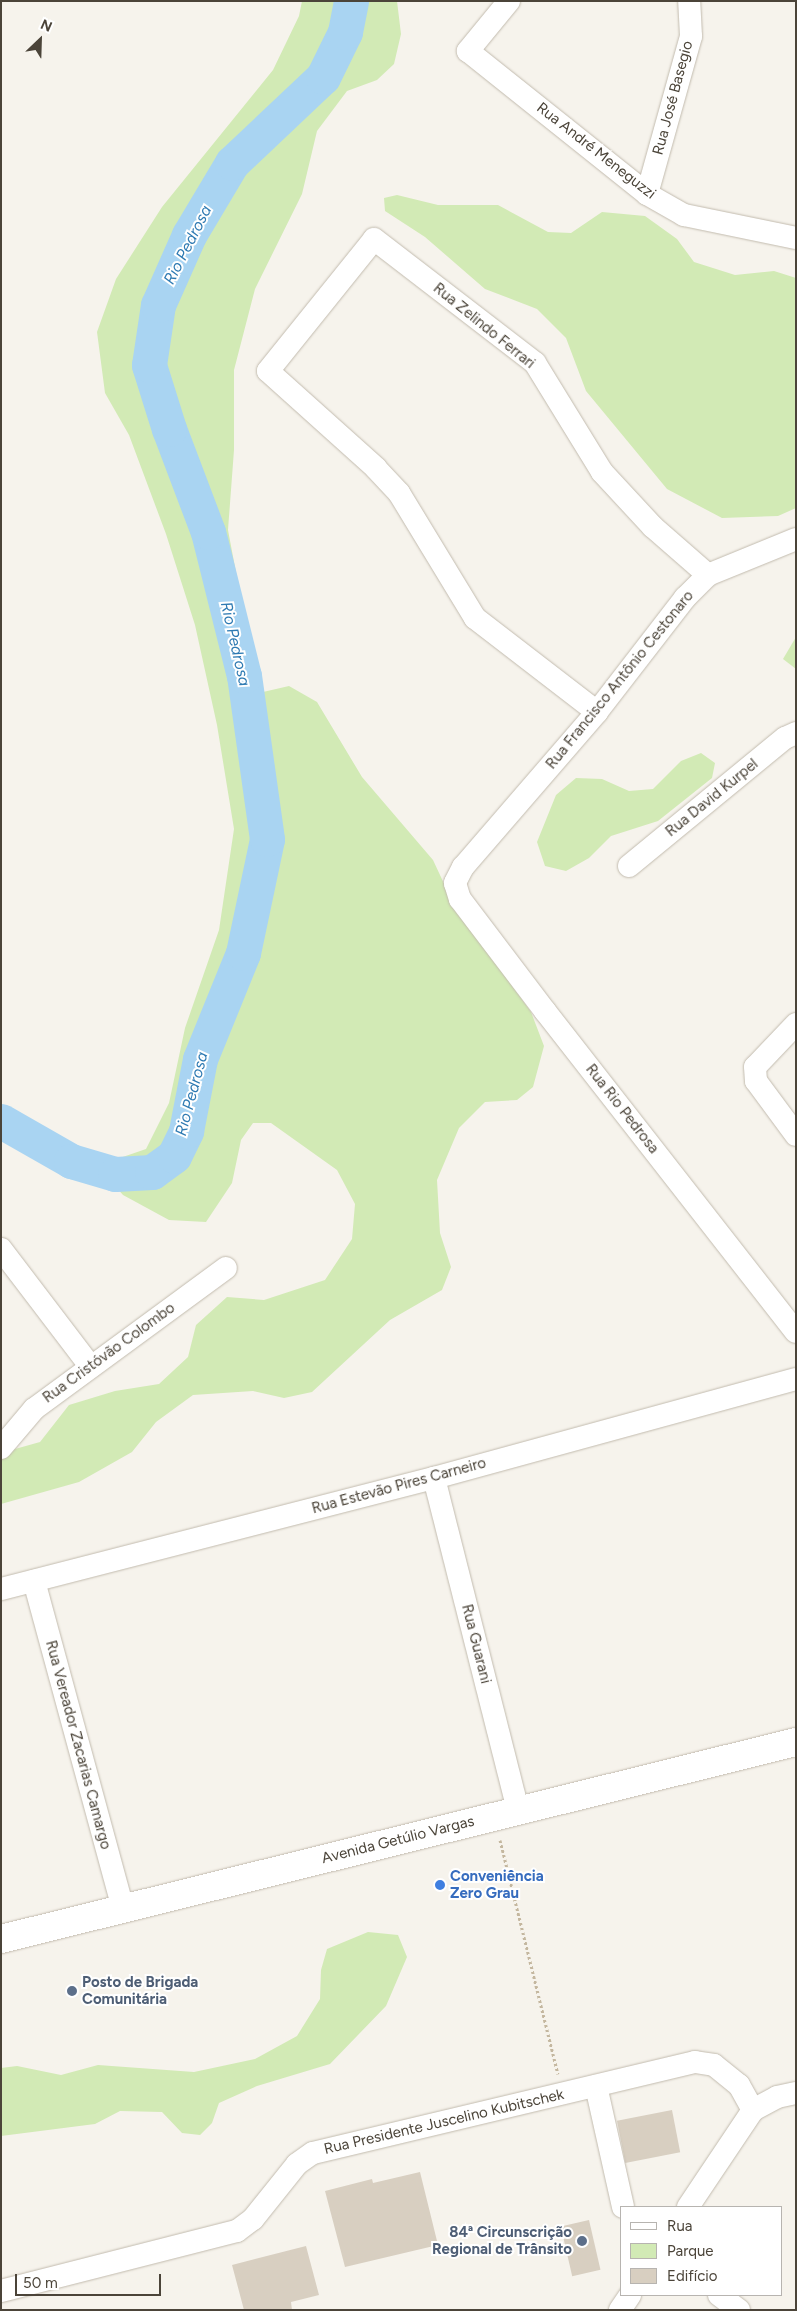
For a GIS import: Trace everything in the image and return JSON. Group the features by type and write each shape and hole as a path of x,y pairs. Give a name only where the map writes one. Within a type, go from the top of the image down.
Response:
{"street":[{"name":"Rua André Meneguzzi","path":"509,1 468,50 647,194 684,215 796,238"},
{"name":"Rua José Basegio","path":"647,194 691,36 689,1"},
{"name":"Rua Zelindo Ferrari","path":"597,712 475,618 399,493 268,371 374,239 535,363 602,472 654,528 708,576"},
{"name":"Rua Francisco Antônio Cestonaro","path":"456,883 463,867 597,712 685,598 708,576 796,539"},
{"name":"Rua David Kurpel","path":"629,866 785,738 796,733"},
{"name":"Rua Rio Pedrosa","path":"456,883 460,899 796,1332"},
{"path":"796,1024 755,1067 756,1081 796,1135"},
{"path":"1,1249 91,1367"},
{"name":"Rua Cristóvão Colombo","path":"1,1448 34,1409 226,1268"},
{"name":"Rua Estevão Pires Carneiro","path":"1,1589 434,1478 796,1379"},
{"name":"Rua Guarani","path":"434,1478 506,1813"},
{"name":"Rua Vereador Zacarias Camargo","path":"34,1581 123,1908"},
{"name":"Avenida Getúlio Vargas","path":"1,1938 796,1742"},
{"name":"Rua Presidente Juscelino Kubitschek","path":"1,2291 237,2231 253,2219 297,2164 314,2153 695,2062 714,2066 738,2085 753,2110"},
{"path":"596,2086 623,2206"},
{"path":"689,2206 753,2110 777,2097 796,2093"},
{"path":"620,2310 629,2296"},
{"path":"719,2296 740,2310"}],"path":[{"path":"506,1813 563,2094"}],"green space":[{"path":"302,1 397,1 401,34 394,64 377,80 347,91 317,131 302,194 255,289 234,370 234,450 228,530 248,636 252,682 263,692 289,686 317,702 362,777 433,860 454,905 531,1012 544,1046 533,1087 517,1100 485,1102 459,1128 437,1180 440,1233 451,1267 442,1290 390,1320 312,1392 284,1398 253,1391 193,1395 156,1422 132,1452 79,1482 1,1504 1,1440 15,1449 40,1442 69,1405 115,1391 159,1384 188,1357 196,1325 227,1297 264,1300 325,1280 352,1239 355,1204 337,1170 271,1123 253,1123 241,1140 232,1183 206,1222 169,1220 123,1195 108,1178 114,1160 146,1149 169,1103 185,1028 219,930 234,829 217,725 195,625 166,534 129,435 105,393 97,332 116,279 162,207 273,70 299,16"},
{"path":"397,195 438,205 498,205 548,232 571,233 602,212 645,216 677,239 694,262 735,275 774,271 796,278 796,508 778,516 722,518 667,489 586,391 566,338 537,309 485,289 425,237 385,211 384,198"},
{"path":"796,637 796,669 783,659"},
{"path":"701,753 715,763 712,778 658,821 611,836 589,858 566,871 545,866 537,842 556,795 576,778 602,779 629,791 653,789 681,761"},
{"path":"368,1932 398,1935 407,1957 386,2006 330,2064 257,2086 219,2103 212,2123 200,2135 182,2133 162,2112 120,2111 95,2124 1,2136 1,2068 17,2066 61,2075 98,2065 194,2072 255,2059 297,2036 320,1999 321,1970 327,1949"}],"building":[{"path":"672,2110 680,2152 625,2163 617,2121"},
{"path":"420,2172 438,2245 345,2267 325,2191 372,2179 373,2183"},
{"path":"589,2220 600,2270 572,2276 561,2227"},
{"path":"306,2246 319,2295 291,2302 292,2310 244,2310 232,2265"}],"waterway":[{"name":"Rio Pedrosa","path":"1,1121 71,1161 115,1174 152,1172 174,1156 186,1131 200,1059 243,953 267,839 244,676 208,532 169,429 149,365 158,305 189,235 232,163 323,77 345,32 351,1"}],"place":[{"name":"Conveniência Zero Grau","path":"440,1885"},
{"name":"Posto de Brigada Comunitária","path":"72,1991"},
{"name":"84ª Circunscrição Regional de Trânsito","path":"582,2241"}]}
